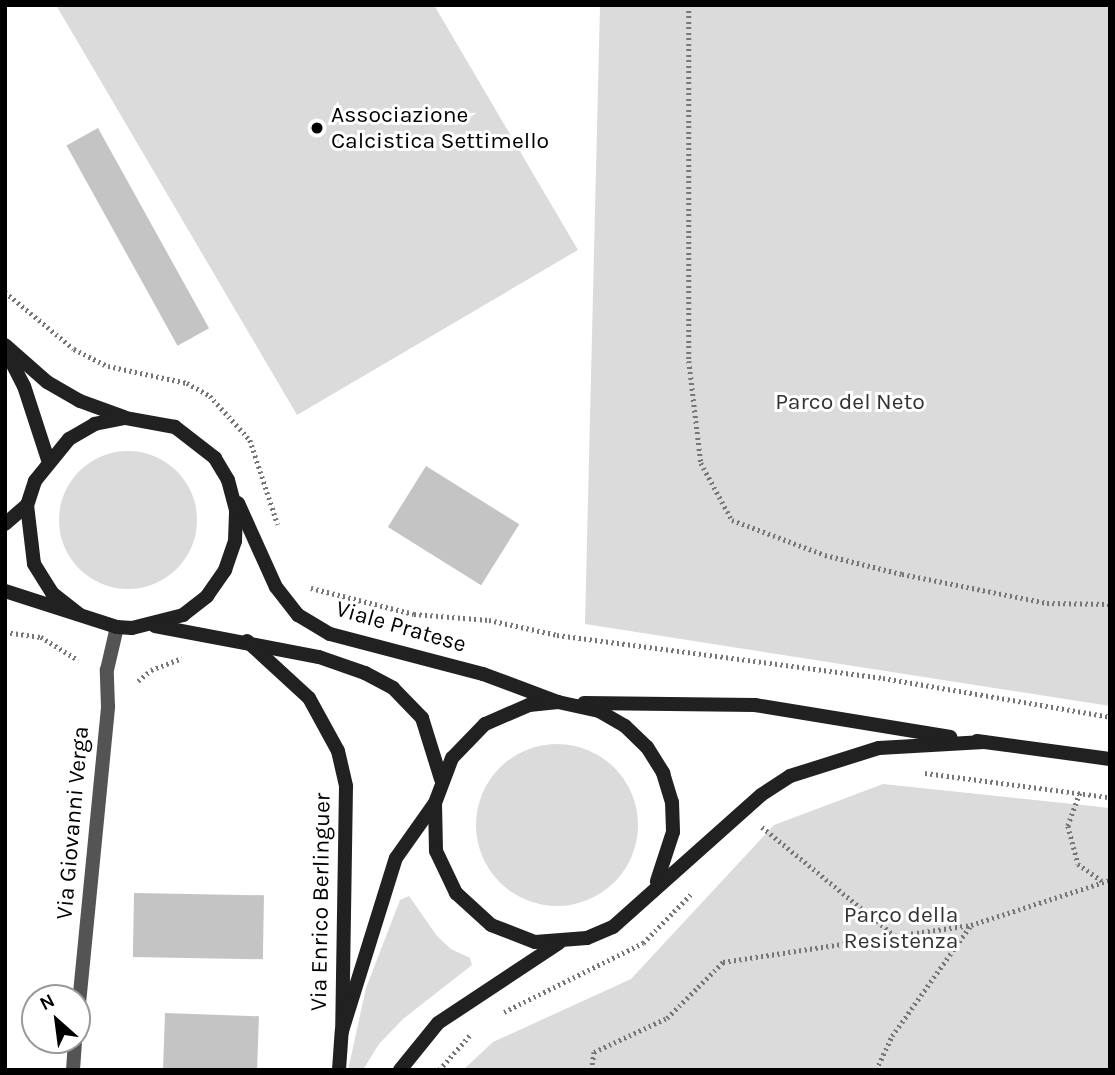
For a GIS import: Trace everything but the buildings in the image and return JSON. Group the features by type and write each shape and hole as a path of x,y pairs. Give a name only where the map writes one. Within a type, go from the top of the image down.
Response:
{"main road":[{"path":"5,347 47,382 80,401 125,418"},
{"path":"5,347 24,386 48,460"},
{"path":"5,524 27,505 48,460 69,439 95,424 125,418 150,419 186,433 215,458 228,480 236,510 235,541 225,570 208,596 183,615 154,626"},
{"name":"Viale Pratese","path":"228,480 276,587 298,615 330,634 483,674 564,703 599,711 625,726 647,747 663,773 672,802 673,832 667,862 654,888"},
{"path":"27,505 34,564 52,593 79,614"},
{"path":"5,591 117,627 154,626 247,641 330,660 393,688 422,718 442,779"},
{"name":"Via Enrico Berlinguer","path":"247,641 309,698 338,751 346,786 339,1070"},
{"name":"Viale Pratese","path":"984,742 879,748 790,776 761,795 613,927 559,943 535,942 491,925 456,893 436,851 435,803 452,758 485,724 529,705 702,701 755,705 984,742 1110,759"},
{"name":"Via Enrico Berlinguer","path":"342,1031 396,858 435,803"},
{"path":"400,1070 438,1023 559,943"}],"street":[{"name":"Via Giovanni Verga","path":"81,984 107,707 107,670 117,627"}],"path":[{"path":"689,5 689,361 701,463 732,520 825,555 902,574 1047,603 1110,604"},
{"path":"314,592 414,614 489,620 557,635 883,678 1110,718"},
{"path":"5,632 41,638 78,660"},
{"path":"138,681 170,660 193,656"},
{"path":"917,772 1108,797"},
{"path":"1080,793 1068,826 1078,864 1103,882"},
{"path":"749,832 768,815"},
{"path":"758,824 894,936"},
{"path":"591,1070 594,1052 667,1018 723,962 971,925 1110,880"},
{"path":"492,1018 643,943 696,888"},
{"path":"876,1070 892,1036 971,925"},
{"path":"439,1070 480,1024"}],"green space":[{"name":"Associazione Calcistica Settimello","path":"56,5 434,5 578,250 297,415"},
{"name":"Parco del Neto","path":"600,5 1110,5 1110,706 585,624"},
{"path":"128,451 154,457 177,471 191,494 197,520 191,546 177,569 154,583 128,589 102,583 79,569 65,546 59,520 65,494 79,471 102,457"},
{"path":"557,744 588,750 614,768 632,794 638,825 632,856 614,882 588,900 557,906 526,900 500,882 482,856 476,825 482,794 500,768 526,750"},
{"name":"Parco della Resistenza","path":"883,784 1110,808 1110,1070 463,1070 493,1042 631,979 774,825"},
{"path":"409,896 437,936 451,949 470,958 472,965 403,1019 379,1044 363,1070 348,1070 366,988 400,900"}],"place":[{"name":"Associazione Calcistica Settimello","path":"317,128"}]}
